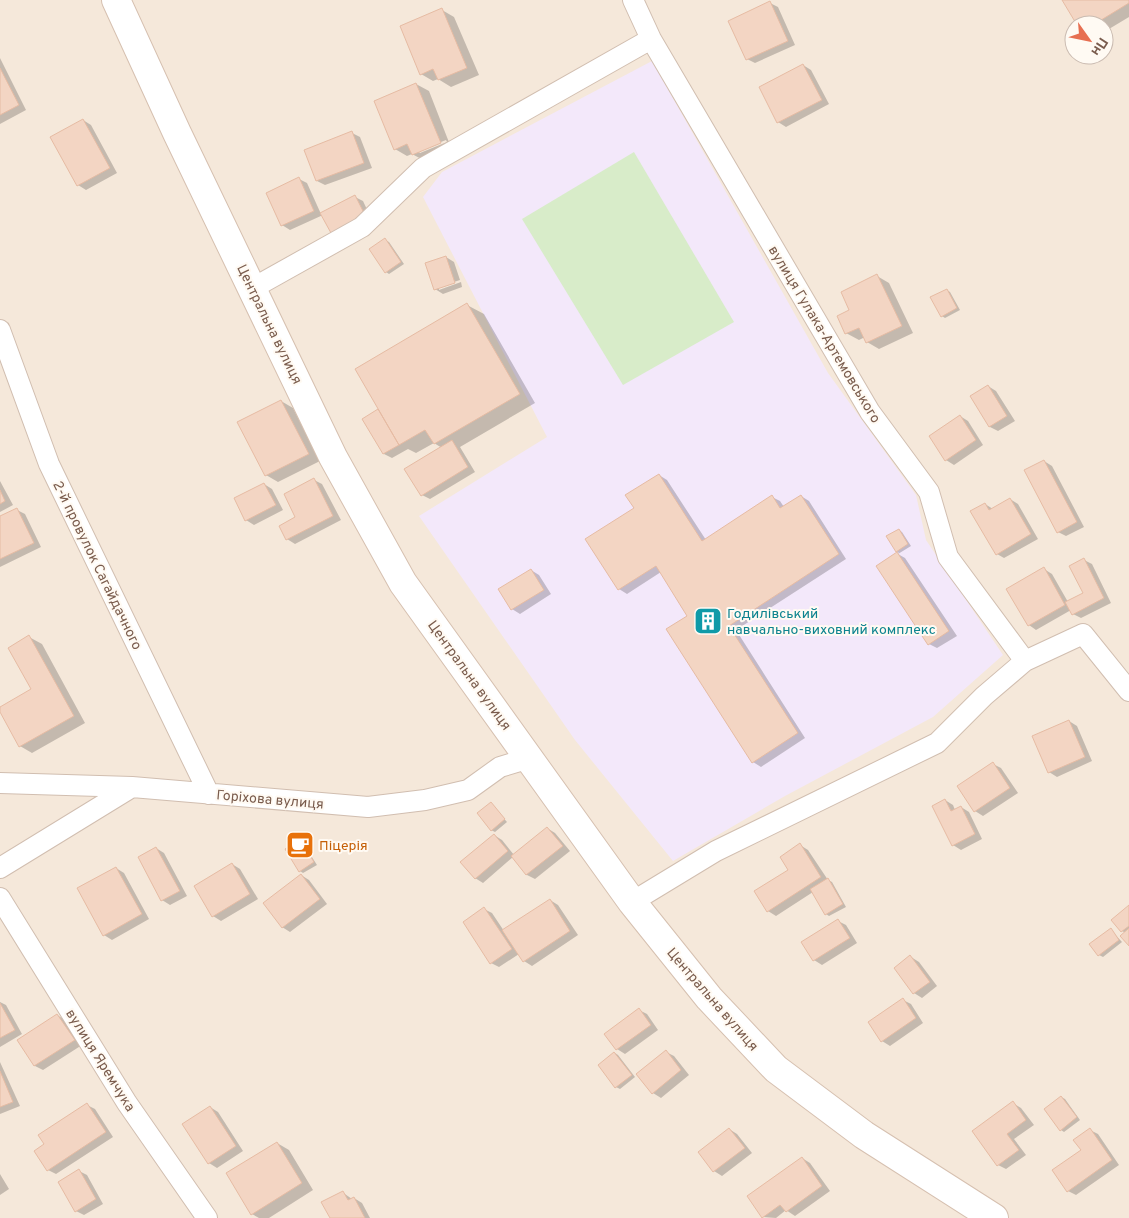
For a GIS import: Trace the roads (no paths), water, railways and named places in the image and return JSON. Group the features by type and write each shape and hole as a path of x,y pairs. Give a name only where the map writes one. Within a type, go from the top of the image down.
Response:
{"main road":[{"name":"Центральна вулиця","path":"116,0 176,133 253,288 333,457 403,583 632,902 709,998 776,1070 864,1135 994,1218"}],"street":[{"name":"вулиця Гулака-Артемовського","path":"633,0 651,39 870,412 929,492 948,557 1024,661"},
{"path":"253,288 362,227 423,168 651,39"},
{"name":"2-й провулок Сагайдачного","path":"0,330 49,464 209,794"},
{"path":"632,902 716,851 937,743 984,696 1024,661 1083,634 1129,691"},
{"name":"Горіхова вулиця","path":"0,783 132,787 368,807 425,800 468,790 500,767 530,758"},
{"path":"0,868 132,787"},
{"name":"вулиця Яремчука","path":"0,898 127,1103 208,1218"}],"place":[{"name":"Годилівський навчально-виховний комплекс","path":"708,621"},
{"name":"Піцерія","path":"300,845"}]}
